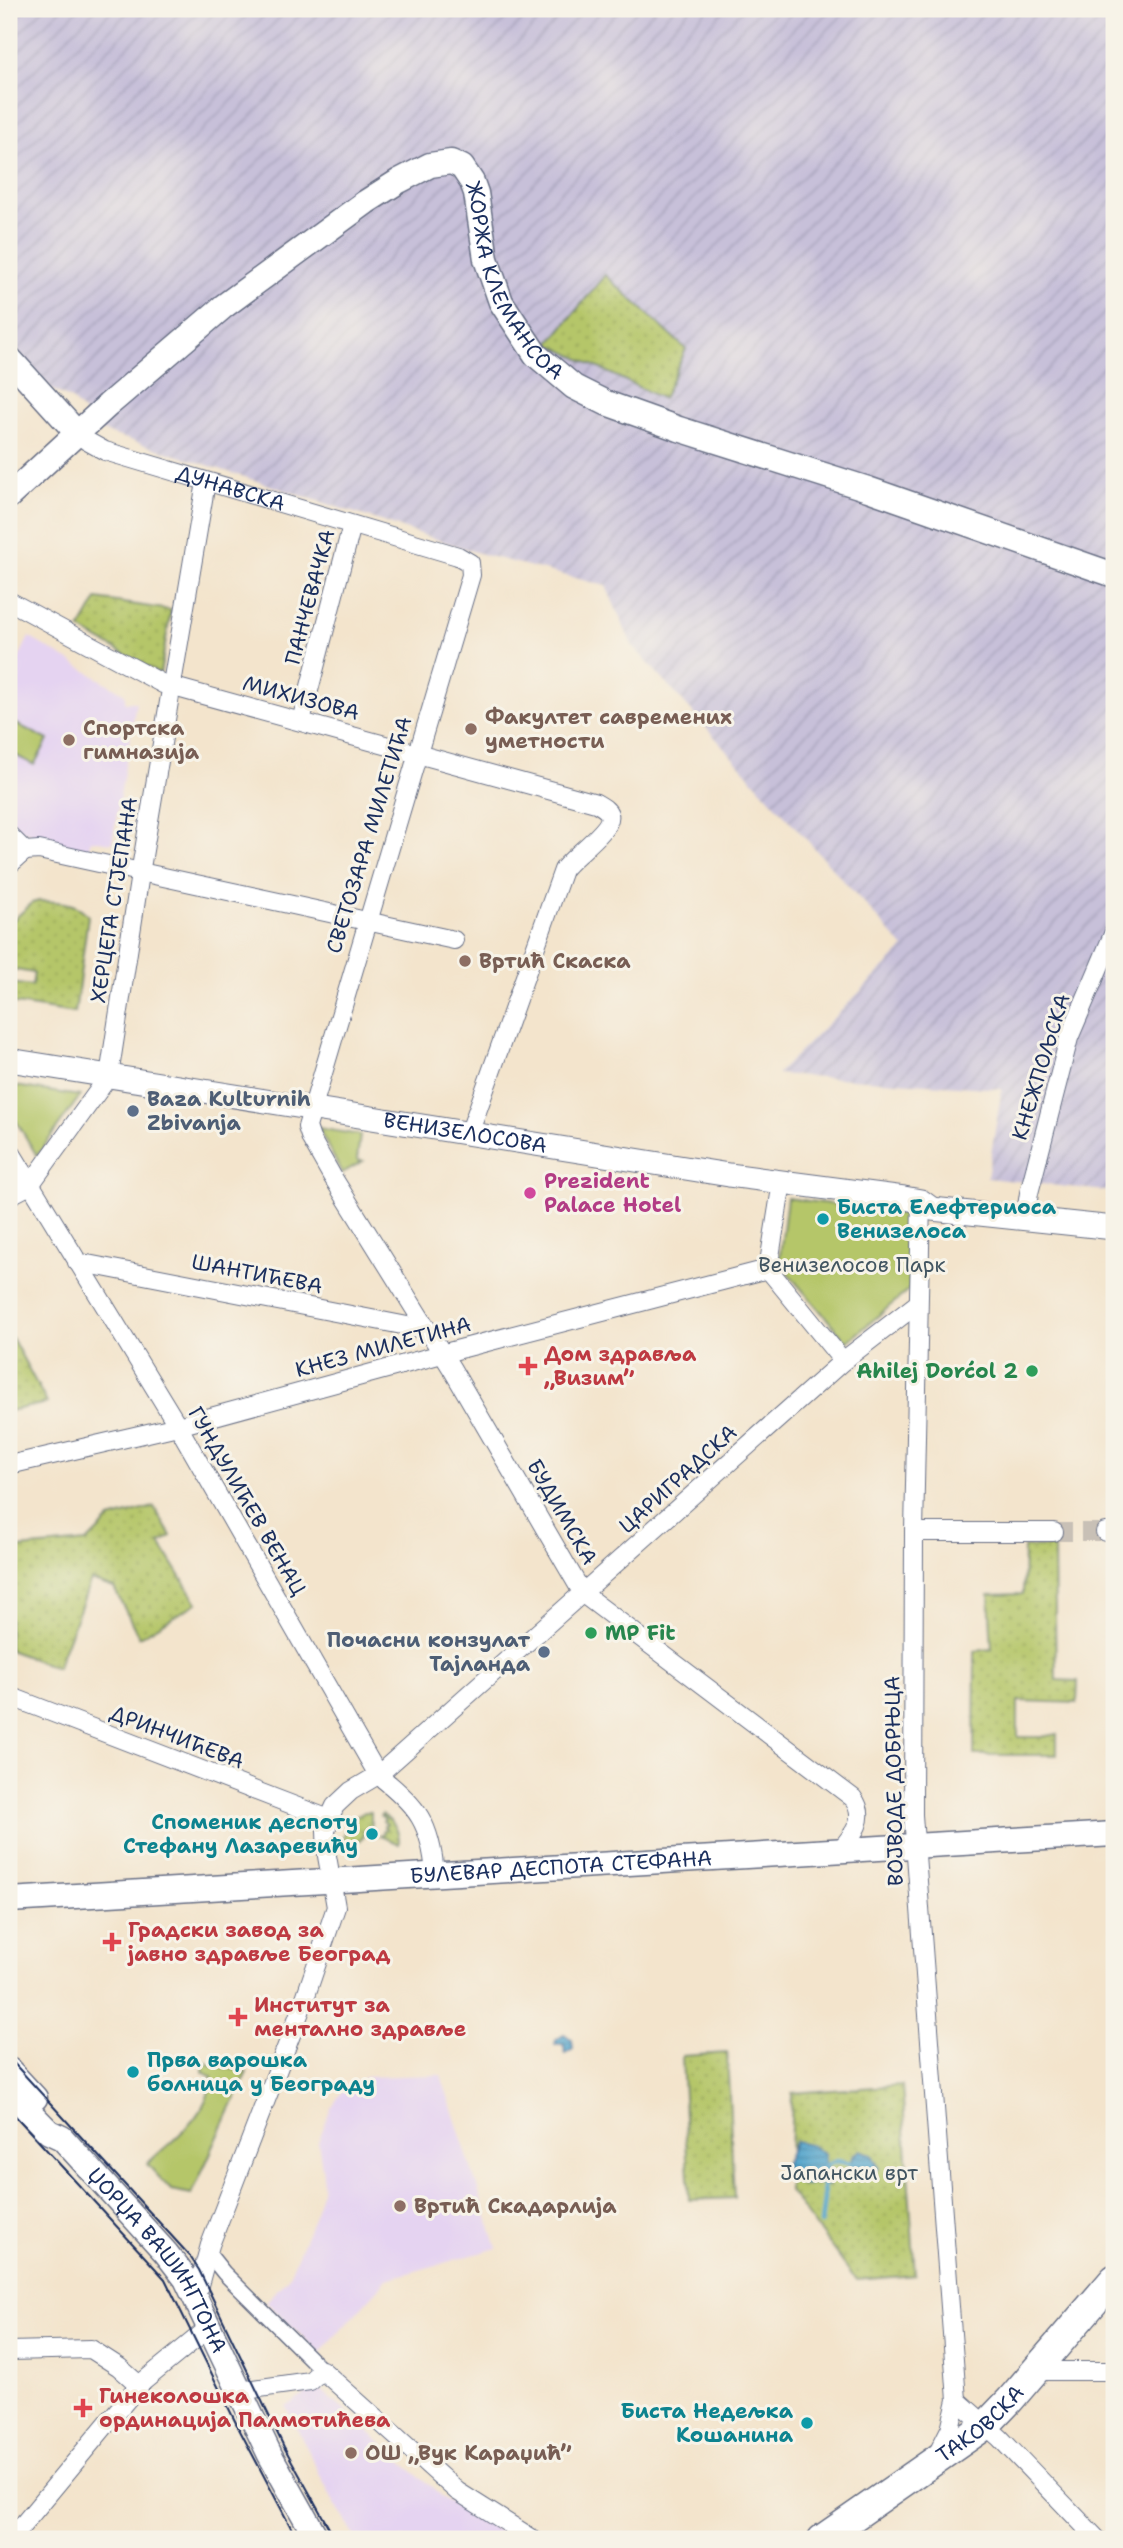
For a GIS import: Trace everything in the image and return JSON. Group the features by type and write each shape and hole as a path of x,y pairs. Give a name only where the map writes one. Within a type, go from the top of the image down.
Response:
{"main road":[{"name":"ЖОРЖА КЛЕМАНСОА","path":"9,496 224,306 399,181 430,165 451,162 465,170 474,186 486,259 501,302 536,355 574,387 606,403 679,429 868,489 1114,575"},
{"name":"ДУНАВСКА","path":"9,358 78,433"},
{"name":"БУЛЕВАР ДЕСПОТА СТЕФАНА","path":"9,1900 1114,1834"},
{"name":"ЏОРЏА ВАШИНГТОНА","path":"9,2070 59,2124 62,2138"},
{"name":"ЏОРЏА ВАШИНГТОНА","path":"9,2091 49,2132 62,2138 171,2258 195,2296 270,2455 317,2539"},
{"name":"ТАКОВСКА","path":"822,2539 985,2425 1114,2280"}],"street":[{"name":"ДУНАВСКА","path":"78,433 87,442 105,451 458,556 470,563 471,575"},
{"name":"ХЕРЦЕГА СТЈЕПАНА","path":"109,1076 206,482"},
{"name":"ПАНЧЕВАЧКА","path":"301,721 352,526"},
{"name":"СВЕТОЗАРА МИЛЕТИЋА","path":"311,1109 471,575"},
{"name":"МИХИЗОВА","path":"9,601 173,687 417,752 596,803 605,809 610,821 599,835 568,862 564,870 469,1134"},
{"path":"9,835 25,851"},
{"path":"9,865 25,851 39,850 454,940"},
{"name":"КНЕЖПОЉСКА","path":"1026,1212 1069,1038 1114,932"},
{"name":"ВЕНИЗЕЛОСОВА","path":"9,1060 782,1182 921,1201 934,1196 1114,1228"},
{"path":"9,1196 30,1185 109,1076"},
{"name":"БУДИМСКА","path":"311,1109 307,1127 311,1139 428,1330 583,1594 853,1798 859,1807 860,1818 856,1831 840,1850"},
{"name":"ГУНДУЛИЋЕВ ВЕНАЦ","path":"9,1149 178,1426 378,1775 405,1798 425,1824 433,1849 435,1874"},
{"path":"782,1182 768,1269 843,1361"},
{"name":"ВОЈВОДЕ ДОБРЊЦА","path":"921,1201 914,1532 913,1815 957,2400 947,2438 931,2463"},
{"name":"ВЕНИЗЕЛОСОВА","path":"1026,1212 1114,1212"},
{"name":"ШАНТИЋЕВА","path":"77,1262 428,1330"},
{"name":"КНЕЗ МИЛЕТИНА","path":"9,1465 178,1426 768,1269"},
{"name":"ЦАРИГРАДСКА","path":"329,1819 335,1806 351,1791 378,1775 843,1361 917,1304"},
{"path":"914,1532 1054,1532"},
{"name":"ДРИНЧИЋЕВА","path":"9,1696 329,1819"},
{"path":"195,2296 208,2253 307,1993 336,1907 326,1831 329,1819"},
{"path":"208,2253 224,2273 321,2370 457,2491 533,2539"},
{"path":"11,2539 139,2385 210,2327"},
{"path":"9,2351 91,2349 119,2367 139,2385"},
{"path":"239,2391 310,2381 321,2370"},
{"path":"1035,2371 1114,2371"},
{"path":"957,2400 1097,2539"}],"shaded area":[{"path":"9,9 1114,9 1114,1192 987,1178 1002,1089 777,1074 904,948 632,645 606,586 485,555 102,431 71,399 53,390 9,342"},
{"name":"Спортска гимназија","path":"29,637 125,694 125,702 136,702 112,843 91,840 88,850 54,844 18,828 9,820 9,678"},
{"name":"Вртић Скадарлија","path":"441,2075 497,2248 387,2279 320,2353 266,2302 288,2278 312,2221 322,2191 323,2173 318,2142 331,2108 346,2086 366,2077"},
{"name":"ОШ „Вук Караџић”","path":"317,2386 444,2499 512,2539 356,2539 332,2499 286,2407"}],"green space":[{"path":"605,275 686,349 663,399 549,344"},
{"path":"97,599 171,610 160,674 80,629"},
{"path":"9,720 48,740 34,765 9,752"},
{"path":"39,901 73,905 88,916 75,1013 9,1003 9,983 32,986 34,973 9,969 9,924 32,903"},
{"path":"9,1085 80,1096 37,1156 9,1109"},
{"path":"318,1128 360,1135 357,1160 363,1161 342,1173"},
{"name":"Венизелосов Парк","path":"787,1198 910,1215 910,1289 847,1342 779,1263"},
{"path":"12,1338 47,1403 9,1411 9,1339"},
{"path":"154,1507 171,1536 160,1543 197,1603 139,1637 114,1588 91,1580 57,1668 9,1650 9,1549 87,1542 110,1519"},
{"path":"1024,1547 1054,1547 1056,1680 1078,1681 1077,1703 1018,1701 1018,1737 1057,1734 1057,1755 974,1755 975,1651 992,1649 989,1595 1023,1594"},
{"path":"365,1812 371,1812 371,1826 364,1830 363,1838 344,1848 347,1826"},
{"path":"382,1814 395,1827 399,1844 380,1836 384,1834 384,1826 387,1824 383,1821 385,1819"},
{"path":"727,2053 734,2198 689,2200 682,2056"},
{"path":"204,2063 247,2072 192,2194 171,2190 147,2164 188,2126 204,2104 212,2077 203,2072"},
{"name":"Јапански врт","path":"902,2085 915,2275 856,2280 789,2191 792,2093"}],"water":[{"path":"564,2035 572,2040 573,2049 565,2054 564,2045 555,2045 556,2040"},
{"path":"795,2141 809,2144 825,2155 824,2166 831,2172 828,2186 816,2183 805,2186 787,2178 784,2164"},
{"path":"860,2150 872,2155 879,2168 870,2176 859,2176 850,2169 852,2157"}],"waterway":[{"path":"824,2166 837,2161 851,2164"},
{"path":"821,2224 823,2185"}],"tunnel":[{"path":"1054,1532 1105,1532"}],"tram line":[{"path":"9,2058 189,2255 199,2270 284,2447 335,2539"},
{"path":"9,2109 165,2279 297,2539"}],"place":[{"name":"Факултет савремених уметности","path":"471,729"},
{"name":"Спортска гимназија","path":"69,740"},
{"name":"Вртић Скаска","path":"465,961"},
{"name":"Baza Kulturnih Zbivanja","path":"133,1111"},
{"name":"Prezident Palace Hotel","path":"530,1193"},
{"name":"Биста Елефтериоса Венизелоса","path":"823,1219"},
{"name":"Дом здравља „Визим”","path":"528,1366"},
{"name":"Ahilej Dorćol 2","path":"1032,1371"},
{"name":"MP Fit","path":"591,1633"},
{"name":"Почасни конзулат Тајланда","path":"544,1652"},
{"name":"Споменик деспоту Стефану Лазаревићу","path":"372,1834"},
{"name":"Градски завод за јавно здравље Београд","path":"112,1942"},
{"name":"Институт за ментално здравље","path":"238,2017"},
{"name":"Прва варошка болница у Београду","path":"133,2072"},
{"name":"Вртић Скадарлија","path":"400,2206"},
{"name":"Гинеколошка ординација Палмотићева","path":"83,2408"},
{"name":"Биста Недељка Кошанина","path":"807,2423"},
{"name":"ОШ „Вук Караџић”","path":"351,2453"}]}
